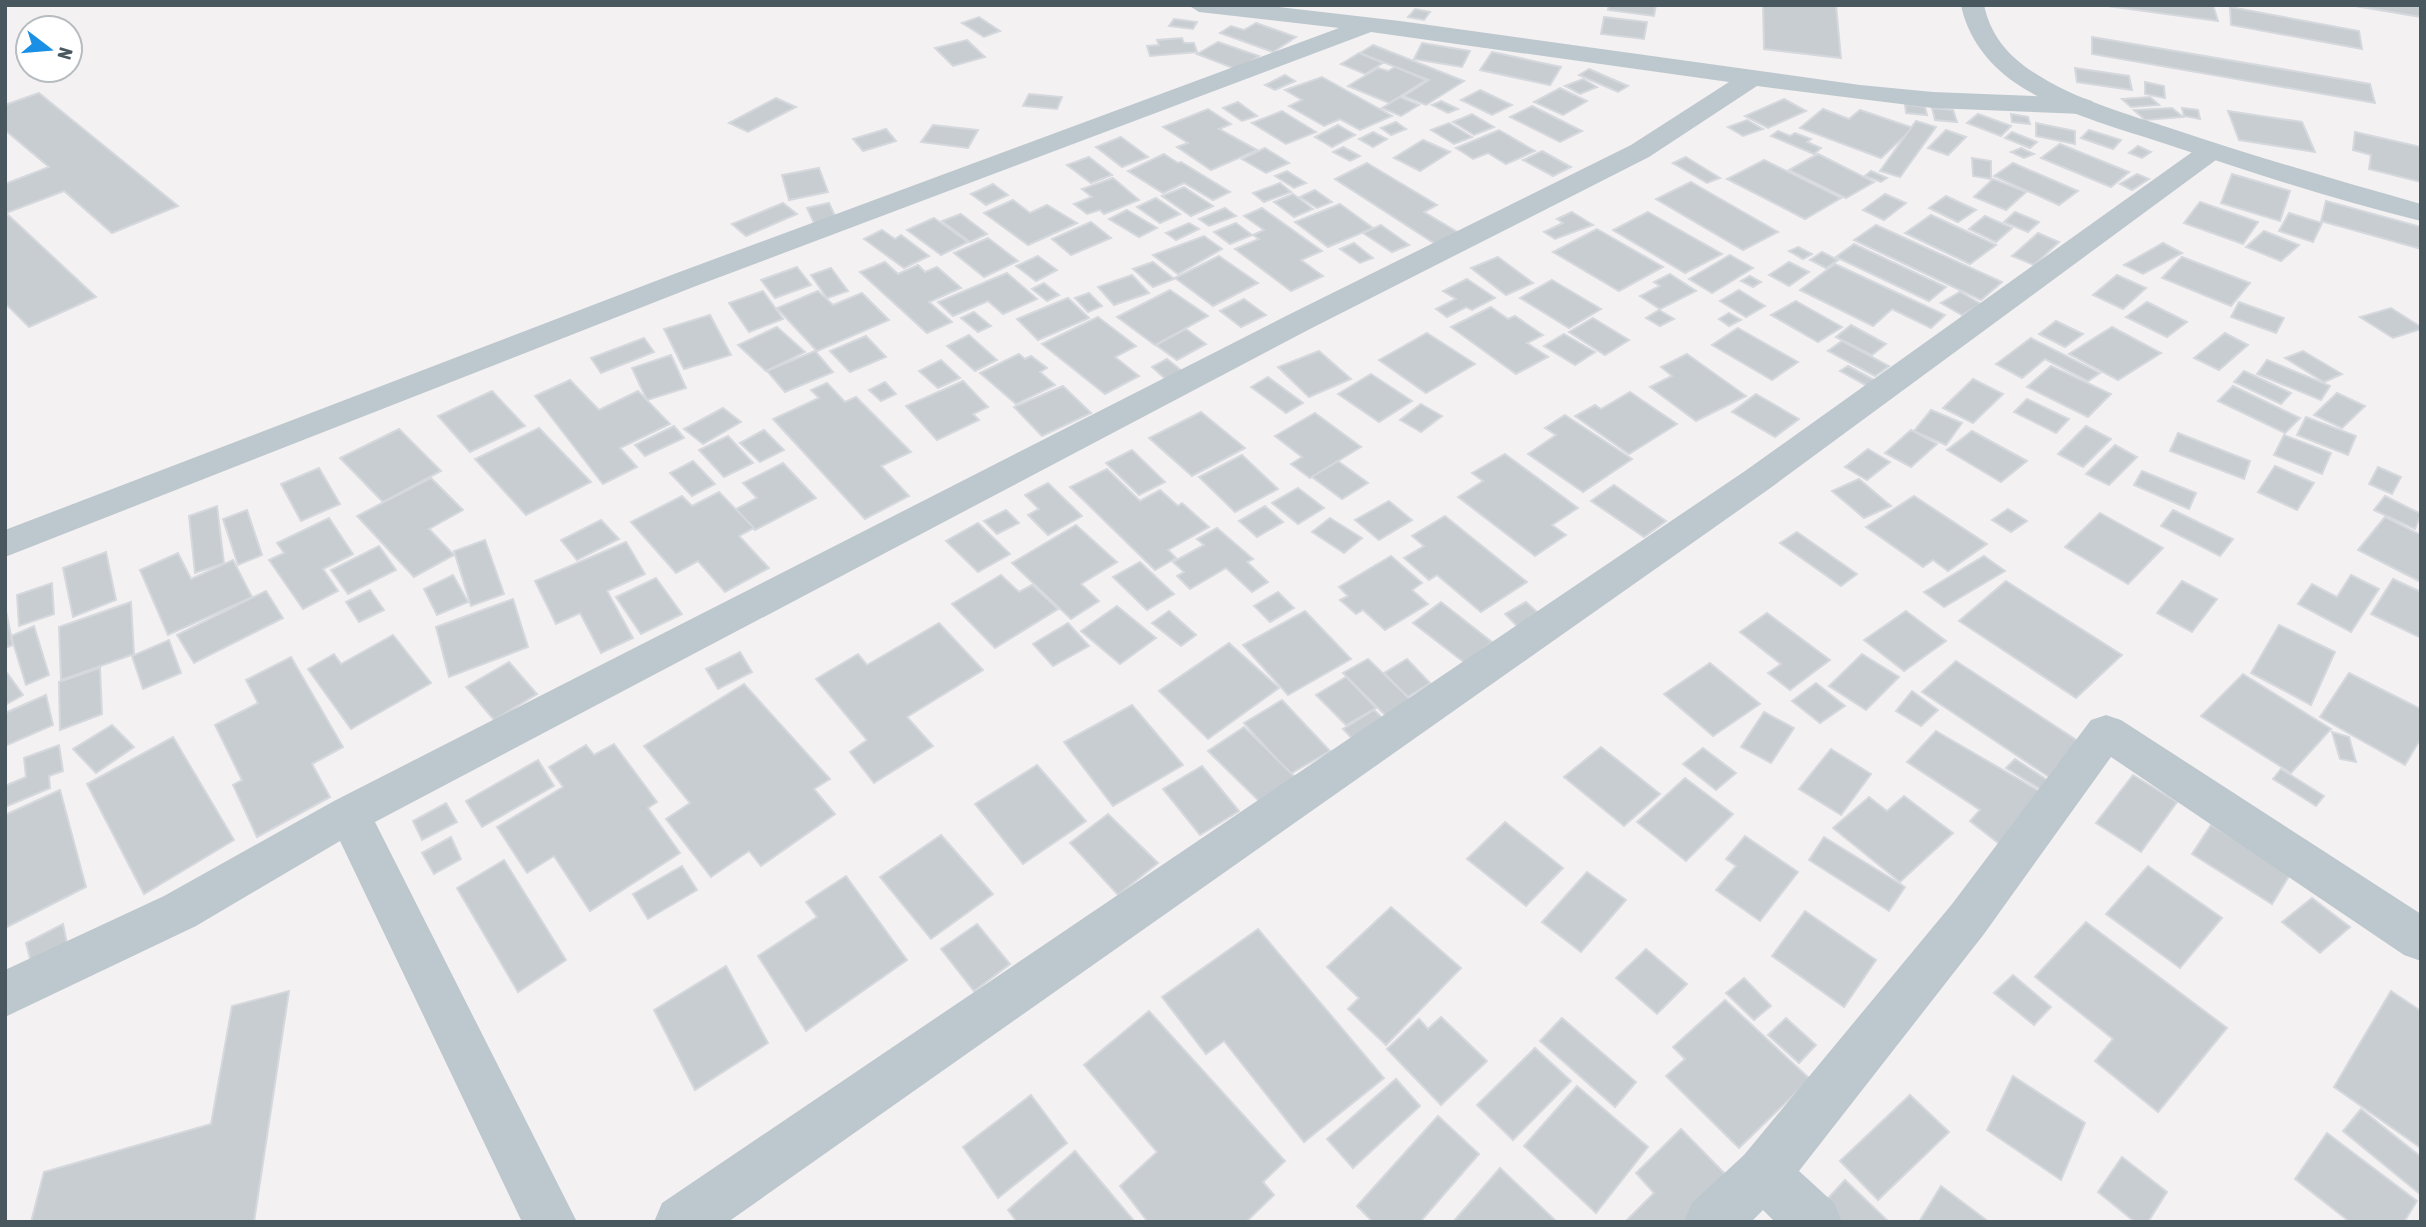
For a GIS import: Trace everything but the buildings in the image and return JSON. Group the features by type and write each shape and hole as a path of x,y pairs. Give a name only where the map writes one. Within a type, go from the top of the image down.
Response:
{"street":[{"path":"1199,5 1367,25 1751,79 1933,100 2083,106"},
{"path":"1972,5 1973,16 1994,52 2024,78 2083,106 2211,151 2421,213"},
{"path":"5,544 685,280 1286,58 1367,25"},
{"path":"5,994 180,911 349,814 1297,323 1640,151 1751,79"},
{"path":"681,1222 1757,481 2211,151"},
{"path":"1711,1222 1763,1174 1968,919 2106,732 2421,940"},
{"path":"349,814 550,1222"},
{"path":"1763,1174 1815,1222"}]}
